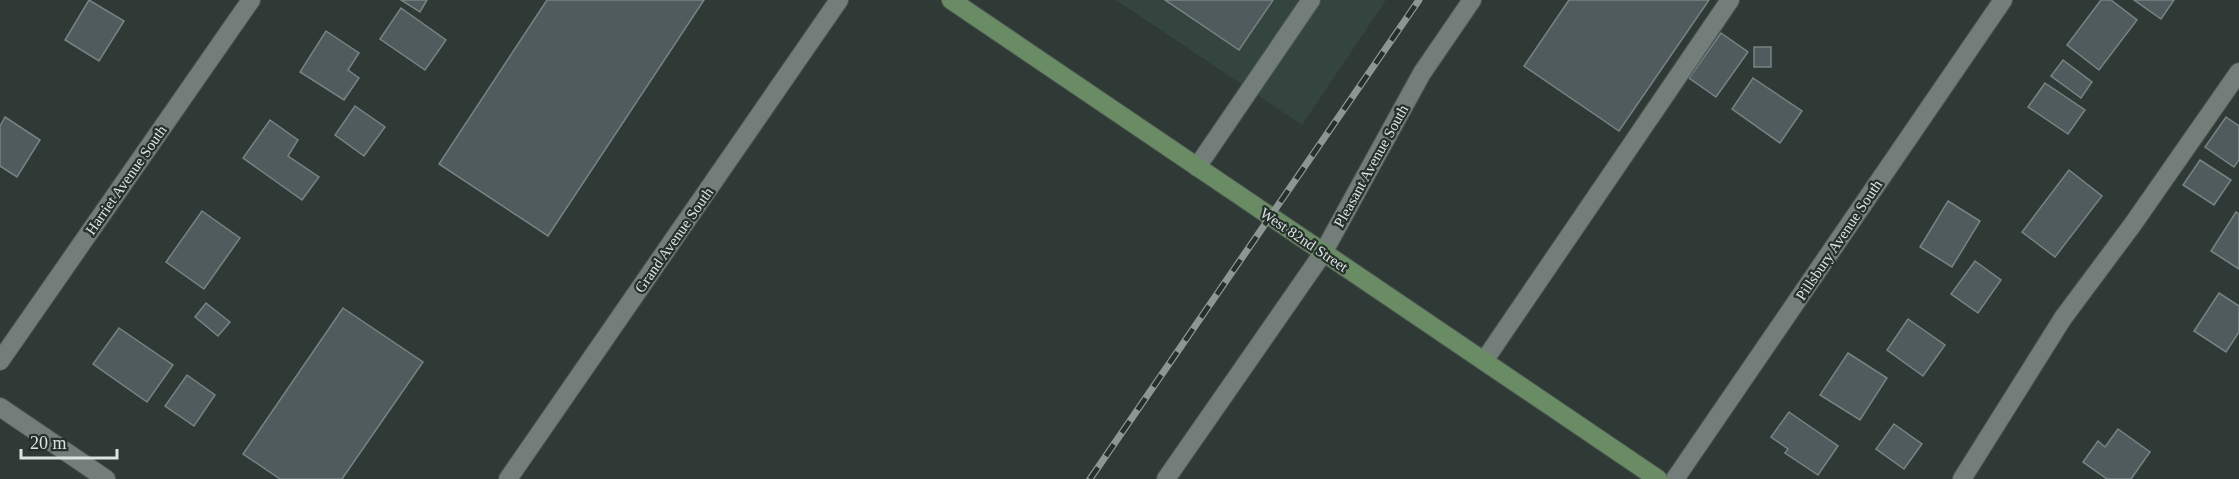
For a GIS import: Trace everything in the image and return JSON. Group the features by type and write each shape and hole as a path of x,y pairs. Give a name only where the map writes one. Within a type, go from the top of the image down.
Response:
{"street":[{"name":"Harriet Avenue South","path":"0,361 251,0"},
{"name":"Grand Avenue South","path":"508,479 839,0"},
{"name":"West 82nd Street","path":"951,0 1658,479"},
{"path":"1197,167 1311,0"},
{"name":"Pleasant Avenue South","path":"1166,479 1323,253 1422,73 1472,0"},
{"path":"1484,362 1730,0"},
{"name":"Pillsbury Avenue South","path":"1675,479 2003,0"},
{"path":"1962,479 2064,318 2239,72"},
{"path":"0,408 106,479"}],"shaded area":[{"path":"1116,0 1386,0 1302,125"}],"building":[{"path":"89,0 124,21 99,61 65,40"},
{"path":"401,0 427,0 420,12"},
{"path":"547,0 704,0 548,236 439,164"},
{"path":"1165,0 1273,0 1239,50"},
{"path":"1569,0 1709,0 1619,131 1524,66"},
{"path":"2101,0 2111,0 2137,20 2099,70 2067,45"},
{"path":"2134,0 2174,0 2161,19"},
{"path":"401,8 446,40 425,70 380,39"},
{"path":"326,31 359,53 348,70 359,78 344,100 300,72"},
{"path":"1721,33 1748,52 1716,97 1689,78"},
{"path":"1754,47 1771,47 1771,67 1754,67"},
{"path":"2063,60 2092,82 2081,98 2051,76"},
{"path":"1753,78 1802,111 1780,143 1732,109"},
{"path":"2045,83 2085,110 2068,134 2028,107"},
{"path":"355,106 385,127 364,156 335,135"},
{"path":"5,117 40,140 17,177 0,166 0,126"},
{"path":"2226,117 2239,126 2239,160 2234,167 2205,147"},
{"path":"270,120 298,140 288,156 319,177 302,200 243,158"},
{"path":"2200,160 2231,180 2214,205 2183,185"},
{"path":"2069,170 2102,196 2055,257 2022,232"},
{"path":"1948,201 1980,221 1952,267 1920,247"},
{"path":"202,211 240,238 204,289 166,262"},
{"path":"2236,212 2239,214 2239,269 2211,251"},
{"path":"1975,261 2001,280 1978,313 1951,294"},
{"path":"2219,293 2239,306 2239,332 2226,352 2194,331"},
{"path":"206,303 230,322 218,336 195,317"},
{"path":"343,308 423,362 342,479 280,479 243,454"},
{"path":"1908,319 1945,345 1923,376 1887,350"},
{"path":"119,328 173,365 147,402 93,364"},
{"path":"1848,353 1887,378 1860,420 1820,395"},
{"path":"187,375 215,395 194,426 165,406"},
{"path":"1789,412 1838,446 1818,475 1785,453 1788,449 1771,437"},
{"path":"1894,424 1922,444 1904,469 1876,449"},
{"path":"2118,429 2150,452 2131,479 2107,479 2083,462 2098,441 2105,447"}],"railway":[{"path":"1090,479 1419,0"}]}
